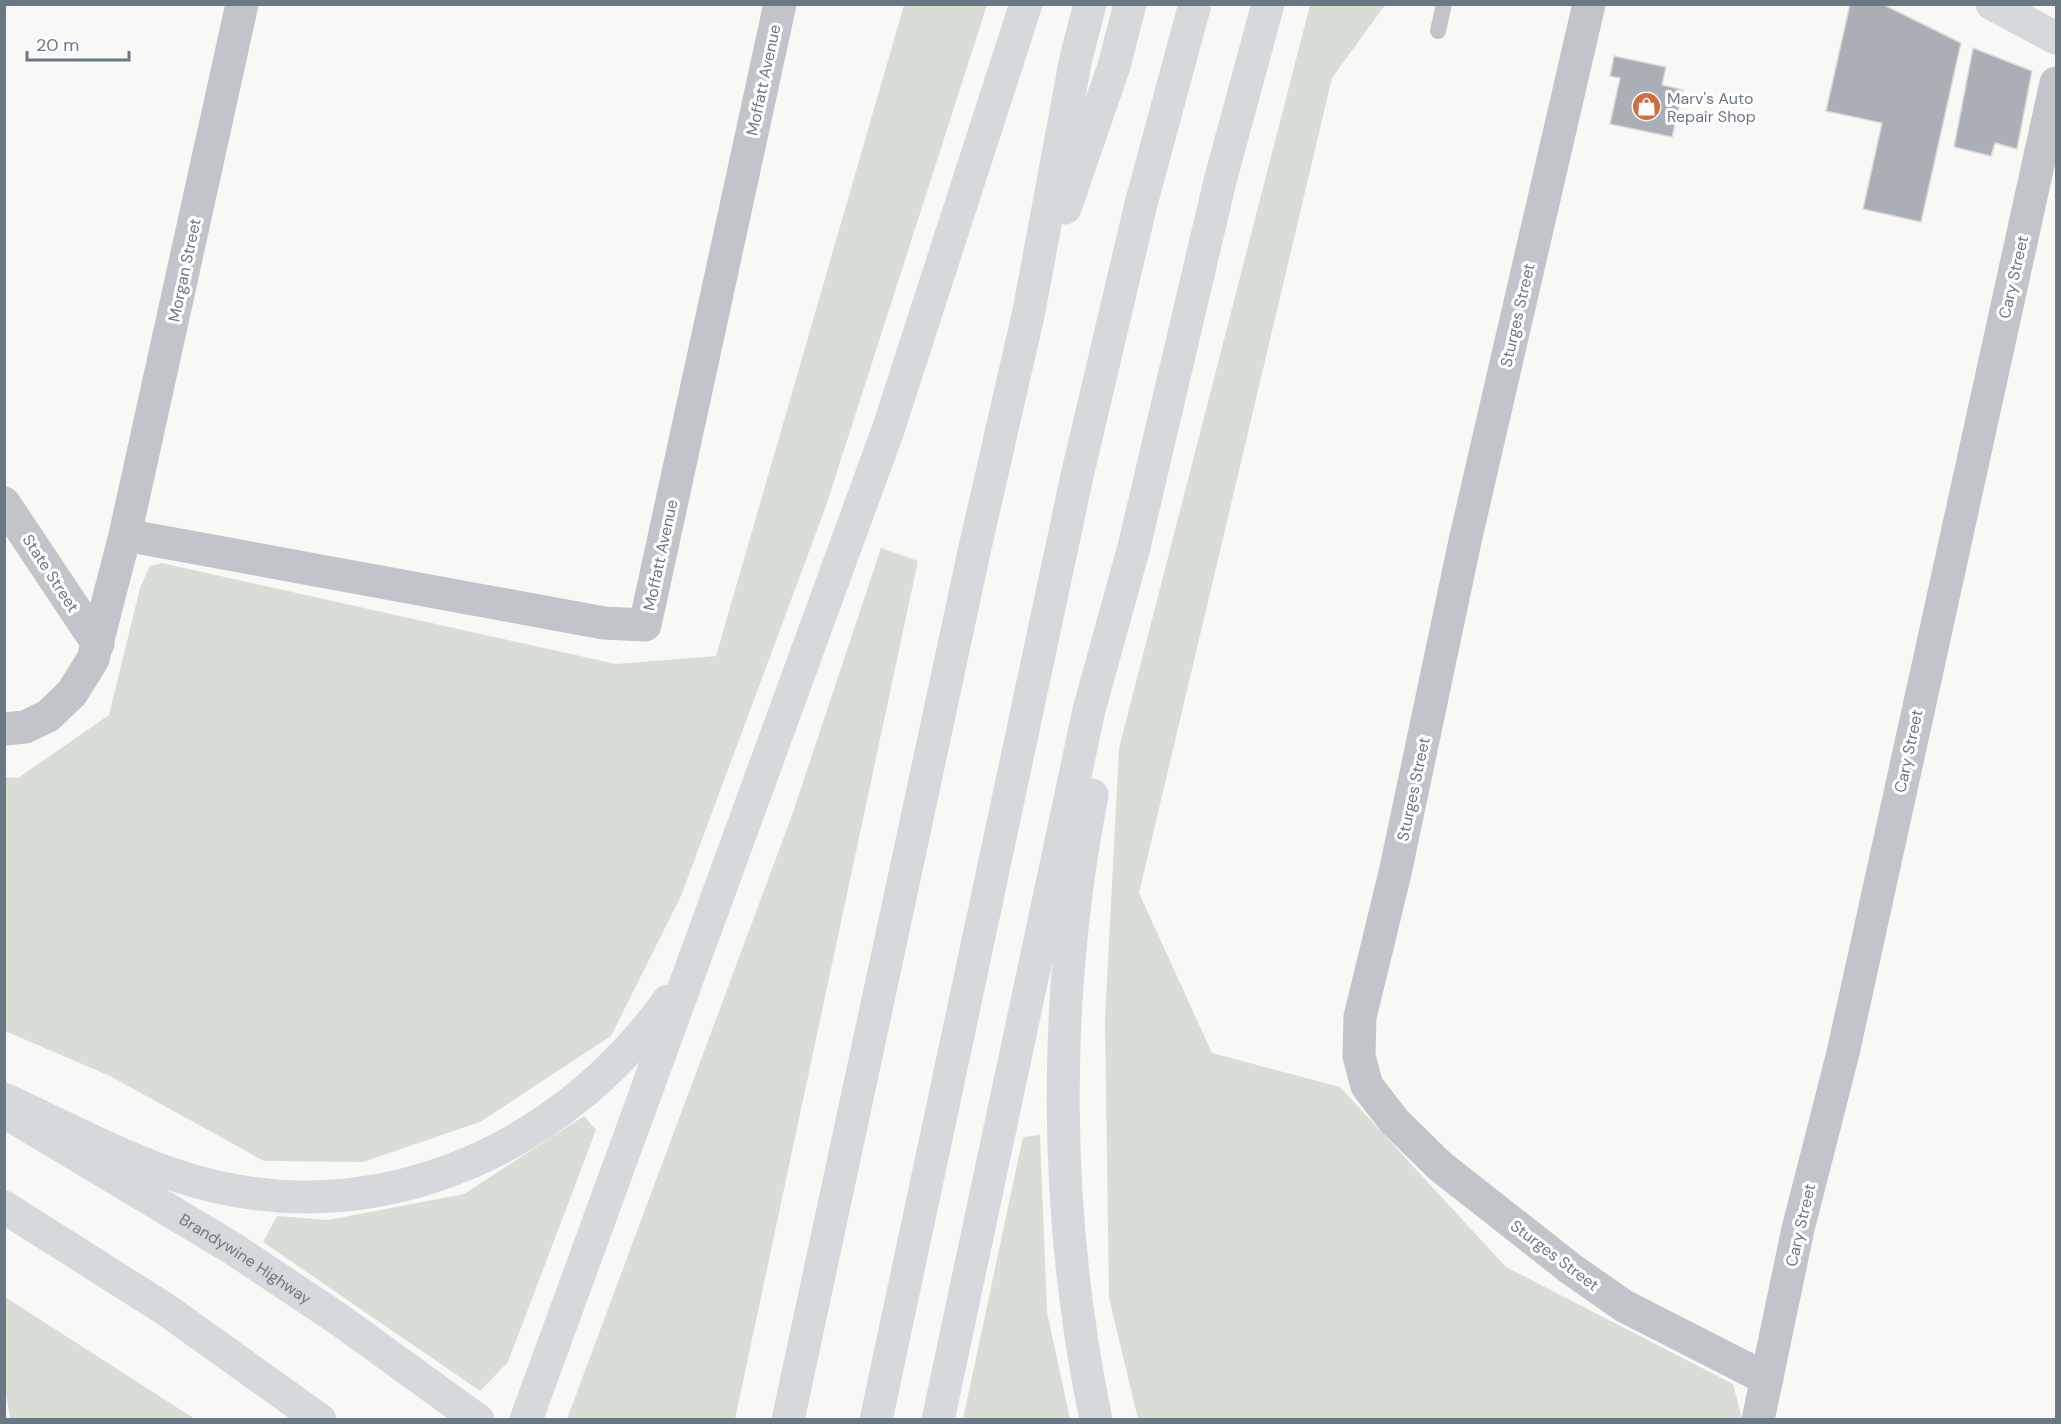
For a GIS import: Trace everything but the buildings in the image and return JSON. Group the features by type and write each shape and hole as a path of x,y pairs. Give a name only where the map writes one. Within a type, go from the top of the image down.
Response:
{"main road":[{"path":"526,1419 888,430 1026,4"},
{"path":"788,1419 972,564 1029,311 1076,58 1090,4"},
{"path":"1029,311 1114,66 1130,4"},
{"path":"876,1419 1077,476 1141,204 1195,4"},
{"path":"938,1419 1089,710 1134,547 1220,181 1268,4"},
{"path":"1992,4 2056,38"},
{"path":"1096,1419 1079,1321 1069,1244 1063,1127 1064,1062 1074,924 1082,858 1110,711 1134,547"},
{"path":"4,1099 132,1157 212,1186 279,1196 309,1197 381,1189 422,1180 503,1149 570,1106 607,1074 650,1026 694,959"},
{"name":"Brandywine Highway","path":"4,1112 232,1248 337,1318 478,1419"},
{"path":"4,1207 165,1309 320,1419"}],"street":[{"name":"Morgan Street","path":"4,729 25,727 48,716 72,693 93,659 98,644 125,535 242,4"},
{"name":"Moffatt Avenue","path":"125,535 604,623 645,625 780,4"},
{"name":"Sturges Street","path":"1589,4 1465,541 1395,873 1360,1017 1359,1056 1367,1086 1395,1122 1440,1166 1571,1269 1623,1306 1767,1379"},
{"name":"Cary Street","path":"1758,1419 1798,1229 1843,1053 2056,83"},
{"name":"State Street","path":"4,503 98,644"}],"lane":[{"path":"1438,32 1444,4"}],"shaded area":[{"path":"904,5 987,5 826,506 681,896 611,1036 480,1122 363,1162 264,1161 110,1076 5,1031 5,777 18,778 109,715 140,588 150,566 162,563 616,664 716,656"},
{"path":"1310,5 1385,5 1332,78 1139,893 1212,1053 1340,1087 1506,1267 1733,1384 1742,1419 1138,1419 1109,1298 1105,1020 1119,748"},
{"path":"881,548 918,561 735,1419 567,1419 791,818"},
{"path":"584,1116 596,1130 508,1362 480,1391 263,1242 277,1216 328,1220 464,1194"},
{"path":"1040,1135 1047,1312 1070,1419 963,1419 1023,1137"},
{"path":"5,1297 195,1419 10,1419 5,1386"}],"place":[{"name":"Marv's Auto Repair Shop","path":"1646,107"}]}
